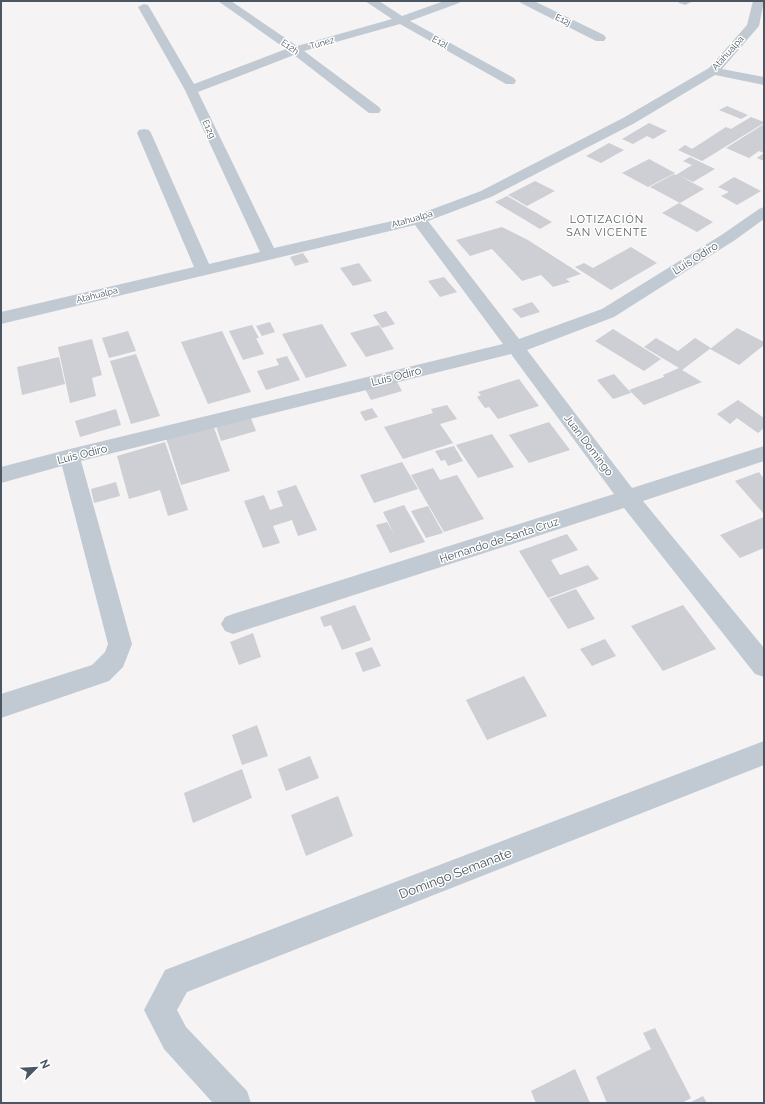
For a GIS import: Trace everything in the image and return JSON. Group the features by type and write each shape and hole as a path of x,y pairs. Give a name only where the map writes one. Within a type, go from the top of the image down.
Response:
{"street":[{"name":"E12h","path":"224,1 295,50 374,110"},
{"name":"E12l","path":"371,1 401,20 510,81"},
{"name":"Tunez","path":"191,90 295,50 401,20 455,1"},
{"name":"E12j","path":"525,1 600,38"},
{"name":"Atahualpa","path":"1,318 419,219 486,194 628,122 713,71 753,26 759,1"},
{"name":"E12g","path":"144,7 191,90 269,254"},
{"path":"713,71 764,81"},
{"path":"144,133 203,269"},
{"name":"Luis Odiro","path":"1,475 70,456 516,347 608,313 729,237 764,212"},
{"name":"Juan Domingo","path":"419,219 628,498 764,666"},
{"name":"Hernando de Santa Cruz","path":"233,624 764,453"},
{"path":"1,706 100,673 114,658 120,644 70,456"},
{"name":"Domingo Semanate","path":"235,1103 175,1038 160,1010 176,981 764,753"}],"building":[{"path":"727,106 748,115 741,119 719,110"},
{"path":"751,117 764,123 702,161 678,150 685,145 692,149 726,127 731,129"},
{"path":"649,123 667,131 653,139 647,136 633,144 622,139"},
{"path":"764,124 764,153 759,151 749,158 726,148"},
{"path":"609,143 624,150 601,163 586,156"},
{"path":"764,153 764,161 757,158"},
{"path":"690,157 715,169 693,182 680,176 704,189 680,203 650,187 674,174 676,175 692,165 683,161"},
{"path":"649,159 675,173 648,187 622,173"},
{"path":"734,177 761,191 737,205 721,196 729,192 718,187"},
{"path":"535,181 555,191 527,206 508,195"},
{"path":"507,196 552,222 540,229 495,202"},
{"path":"679,203 713,222 697,232 662,213"},
{"path":"502,227 528,240 581,274 566,279 570,282 553,287 541,275 522,281 492,249 470,256 456,240"},
{"path":"631,247 657,263 611,290 575,267 584,263 593,268"},
{"path":"303,253 309,262 295,266 290,257"},
{"path":"359,263 372,281 353,286 340,268"},
{"path":"444,277 457,292 440,297 428,281"},
{"path":"532,302 540,312 521,318 512,309"},
{"path":"386,311 395,324 382,328 373,315"},
{"path":"270,322 275,332 262,336 256,326"},
{"path":"322,324 347,366 306,378 282,334"},
{"path":"252,325 259,338 256,338 264,354 243,360 229,331"},
{"path":"379,325 394,349 366,357 350,333"},
{"path":"737,328 764,342 764,345 739,365 710,349"},
{"path":"613,329 661,359 644,371 595,341"},
{"path":"128,331 136,351 109,358 102,338"},
{"path":"222,331 251,392 208,404 181,342"},
{"path":"656,338 678,351 695,338 711,348 682,370 702,382 644,405 629,390 664,377 663,375 679,368 644,347"},
{"path":"92,339 102,375 92,378 96,396 70,403 58,347"},
{"path":"136,354 160,416 131,424 110,361"},
{"path":"287,356 300,380 266,390 257,371 279,365 276,359"},
{"path":"59,357 65,384 22,395 17,367"},
{"path":"614,374 631,393 613,399 597,380"},
{"path":"519,379 539,406 498,419 489,407 485,408 477,397 481,395 478,392"},
{"path":"396,380 402,391 371,400 365,389"},
{"path":"738,400 764,418 764,428 758,433 737,418 730,424 717,414"},
{"path":"447,405 457,419 440,424 453,443 403,459 384,427 433,413 431,409"},
{"path":"372,408 378,417 365,421 360,412"},
{"path":"116,409 121,425 80,437 75,421"},
{"path":"250,416 256,431 221,441 216,426"},
{"path":"549,422 570,450 529,463 509,435"},
{"path":"213,425 230,471 181,485 166,438"},
{"path":"492,434 514,467 478,478 456,445"},
{"path":"165,442 188,510 168,516 160,490 129,499 117,456"},
{"path":"454,446 463,461 448,466 445,460 441,461 435,451"},
{"path":"402,462 418,489 374,503 360,475"},
{"path":"433,468 440,480 457,475 484,519 444,532 411,475"},
{"path":"759,472 764,479 764,514 735,481"},
{"path":"116,482 120,496 94,503 91,489"},
{"path":"296,485 317,530 298,536 292,520 273,526 280,543 263,548 244,501 264,495 270,510 283,506 277,491"},
{"path":"404,505 425,542 390,553 376,525 387,522 394,534 383,512"},
{"path":"428,506 443,533 426,538 411,511"},
{"path":"764,517 764,548 740,558 720,535"},
{"path":"567,534 578,550 551,560 560,575 588,565 599,579 548,598 519,551"},
{"path":"576,589 595,619 568,629 549,599"},
{"path":"355,605 371,640 342,650 331,625 324,627 320,617"},
{"path":"683,605 716,649 663,671 631,626"},
{"path":"253,633 261,657 239,665 230,642"},
{"path":"605,639 616,656 592,666 580,649"},
{"path":"372,647 381,666 363,672 355,653"},
{"path":"524,676 547,716 487,740 466,700"},
{"path":"257,725 268,756 242,765 232,735"},
{"path":"310,756 319,778 286,791 278,769"},
{"path":"242,769 252,798 193,823 184,793"},
{"path":"338,796 353,836 306,856 291,815"},
{"path":"655,1028 691,1098 682,1103 607,1103 596,1077 651,1049 643,1033"},
{"path":"575,1069 590,1103 536,1103 531,1091"},
{"path":"703,1096 707,1103 689,1103"}],"district":[{"name":"LOTIZACIÓN SAN VICENTE","path":"607,225"}]}
